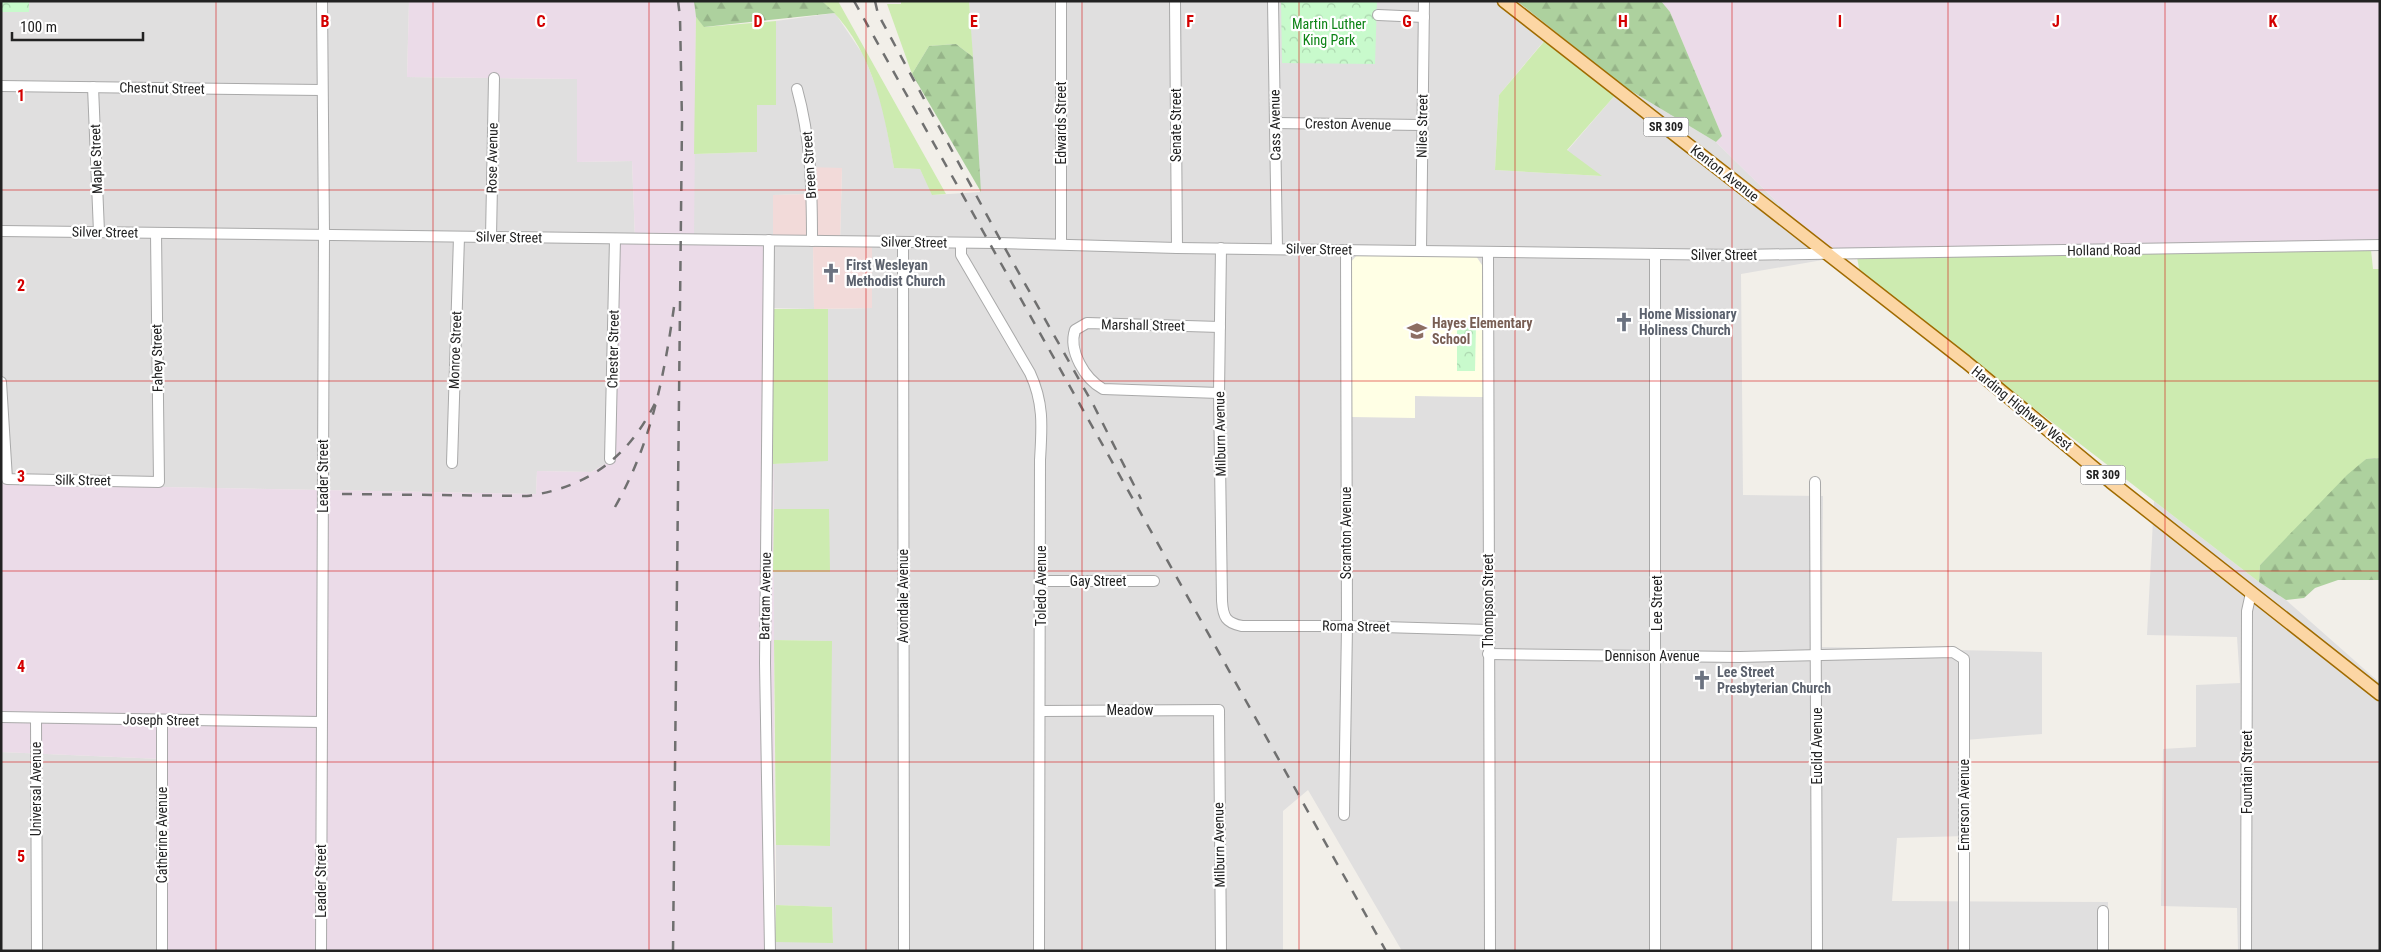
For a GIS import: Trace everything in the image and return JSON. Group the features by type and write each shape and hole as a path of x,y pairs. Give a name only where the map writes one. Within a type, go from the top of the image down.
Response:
{"main road":[{"name":"Kenton Avenue","path":"1504,1 1828,254"},
{"name":"Harding Highway West","path":"1828,254 2380,694"}],"street":[{"name":"Leader Street","path":"321,951 324,235 322,1"},
{"name":"Edwards Street","path":"1061,1 1061,244"},
{"name":"Senate Street","path":"1176,1 1177,248"},
{"name":"Cass Avenue","path":"1273,1 1276,249"},
{"name":"Niles Street","path":"1422,251 1424,1"},
{"path":"1378,15 1424,17"},
{"name":"Rose Avenue","path":"491,237 494,78"},
{"name":"Chestnut Street","path":"1,86 322,90"},
{"name":"Maple Street","path":"93,87 99,232"},
{"name":"Breen Street","path":"797,89 807,131 812,203 812,241"},
{"name":"Creston Avenue","path":"1275,123 1422,125"},
{"name":"Silver Street","path":"1,231 961,242 1177,248 1488,252 1828,254"},
{"name":"Fahey Street","path":"156,233 159,482"},
{"name":"Monroe Street","path":"452,463 458,237"},
{"name":"Chester Street","path":"610,459 615,239"},
{"name":"Bartram Avenue","path":"769,240 765,663 770,951"},
{"name":"Avondale Avenue","path":"903,242 904,951"},
{"name":"Toledo Avenue","path":"961,242 961,255 1030,373 1039,392 1042,414 1040,460 1041,711 1039,951"},
{"name":"Holland Road","path":"1828,254 2380,245"},
{"name":"Milburn Avenue","path":"1221,248 1219,393 1222,601 1223,615 1226,620"},
{"name":"Scranton Avenue","path":"1344,816 1347,626 1346,250"},
{"name":"Thompson Street","path":"1488,252 1490,951"},
{"name":"Lee Street","path":"1655,254 1656,951"},
{"name":"Marshall Street","path":"1219,393 1103,389 1093,383 1078,360 1072,340 1075,330 1087,324 1220,327"},
{"name":"Silk Street","path":"1,382 7,479 159,482"},
{"name":"Euclid Avenue","path":"1815,482 1817,951"},
{"name":"Gay Street","path":"1041,580 1154,581"},
{"name":"Fountain Street","path":"2246,951 2248,611 2251,593"},
{"name":"Roma Street","path":"1226,620 1242,626 1347,626 1488,630"},
{"name":"Dennison Avenue","path":"1488,654 1657,657 1817,656 1953,652 1964,659"},
{"name":"Emerson Avenue","path":"1964,659 1964,951"},
{"name":"Milburn Avenue","path":"1219,710 1221,951"},
{"name":"Meadow","path":"1041,711 1219,710"},
{"name":"Joseph Street","path":"1,717 322,722"},
{"name":"Universal Avenue","path":"36,718 37,951"},
{"name":"Catherine Avenue","path":"162,720 162,951"},
{"path":"2103,910 2103,951"}],"shaded area":[{"path":"1,1 409,1 407,77 577,79 577,162 632,161 635,240 610,241 607,463 591,472 537,471 536,494 1,484"},
{"path":"409,1 694,1 696,17 694,240 764,243 773,309 775,951 163,951 162,759 1,752 1,484 536,494 537,471 591,472 607,463 610,241 635,239 632,161 577,162 577,79 407,77"},
{"path":"969,1 1517,1 1553,30 1499,95 1495,170 1601,176 1567,151 1623,86 1716,142 1834,258 1741,274 1743,495 1823,496 1822,647 2042,652 2042,734 1965,740 1965,836 1897,838 1892,901 2108,902 2108,951 1402,951 1308,790 1283,811 1283,951 775,951 775,942 833,942 832,907 776,905 776,845 830,846 831,641 774,640 773,572 829,572 829,509 774,509 773,464 828,460 828,309 872,308 840,243 842,168 810,194 774,195 813,244 814,309 767,308 694,240 694,154 757,152 757,105 776,104 776,21 835,13 864,56 882,102 894,168 920,169 933,195 980,192","holes":["1357,255 1483,397 1415,396 1415,418"]},
{"path":"1661,1 2380,1 2380,250 1834,258 1716,142 1722,136 1670,12"},
{"path":"809,167 842,168 840,242 872,242 872,308 814,309 813,244 773,243 773,195 810,194"},
{"name":"Hayes Elementary School","path":"1357,255 1476,256 1482,265 1483,397 1415,396 1415,418 1351,417 1350,263"},
{"path":"2154,501 2259,582 2286,600 2380,683 2380,951 2238,951 2237,908 2161,906 2163,749 2196,747 2196,685 2240,683 2237,637 2147,635"},
{"path":"1,752 162,759 163,951 1,951"}],"green space":[{"path":"1,1 29,1 29,12 1,12"},
{"path":"694,1 822,1 835,13 704,27 696,17"},
{"path":"822,1 838,1 946,194 932,195 920,169 894,168 880,100 864,57 853,37 839,18"},
{"path":"901,1 969,1 973,57 956,44 929,46 912,74 887,4 901,4"},
{"name":"Martin Luther King Park","path":"1281,1 1377,1 1375,64 1282,63"},
{"path":"1517,1 1661,1 1670,12 1722,136 1716,142 1623,86"},
{"path":"696,17 705,27 776,21 776,105 757,105 757,152 694,154"},
{"path":"1547,38 1617,93 1567,150 1602,176 1495,170 1499,95"},
{"path":"956,44 973,57 981,192 912,74 929,46"},
{"path":"2371,250 2373,269 2380,269 2380,458 2366,459 2260,565 2259,582 1860,274 1857,257"},
{"path":"773,309 828,309 828,461 773,464"},
{"path":"1457,324 1476,324 1475,371 1457,371"},
{"path":"2380,458 2380,580 2338,580 2315,588 2304,598 2286,600 2259,582 2260,565 2347,475 2366,459"},
{"path":"774,509 829,509 830,572 773,572"},
{"path":"774,640 832,641 830,846 776,845"},
{"path":"776,905 832,907 833,943 775,942"}],"railway":[{"path":"673,951 682,122 678,1"},
{"path":"854,1 1386,951"},
{"path":"875,1 878,14 1002,243 1094,406 1141,499"},
{"path":"615,507 638,459 647,434 666,359 674,307"},
{"path":"342,494 527,496 550,492 589,476 622,451 635,436 658,397"}],"place":[{"name":"First Wesleyan Methodist Church","path":"831,273"},
{"name":"Home Missionary Holiness Church","path":"1624,322"},
{"name":"Hayes Elementary School","path":"1417,331"},
{"name":"Lee Street Presbyterian Church","path":"1702,680"}]}
